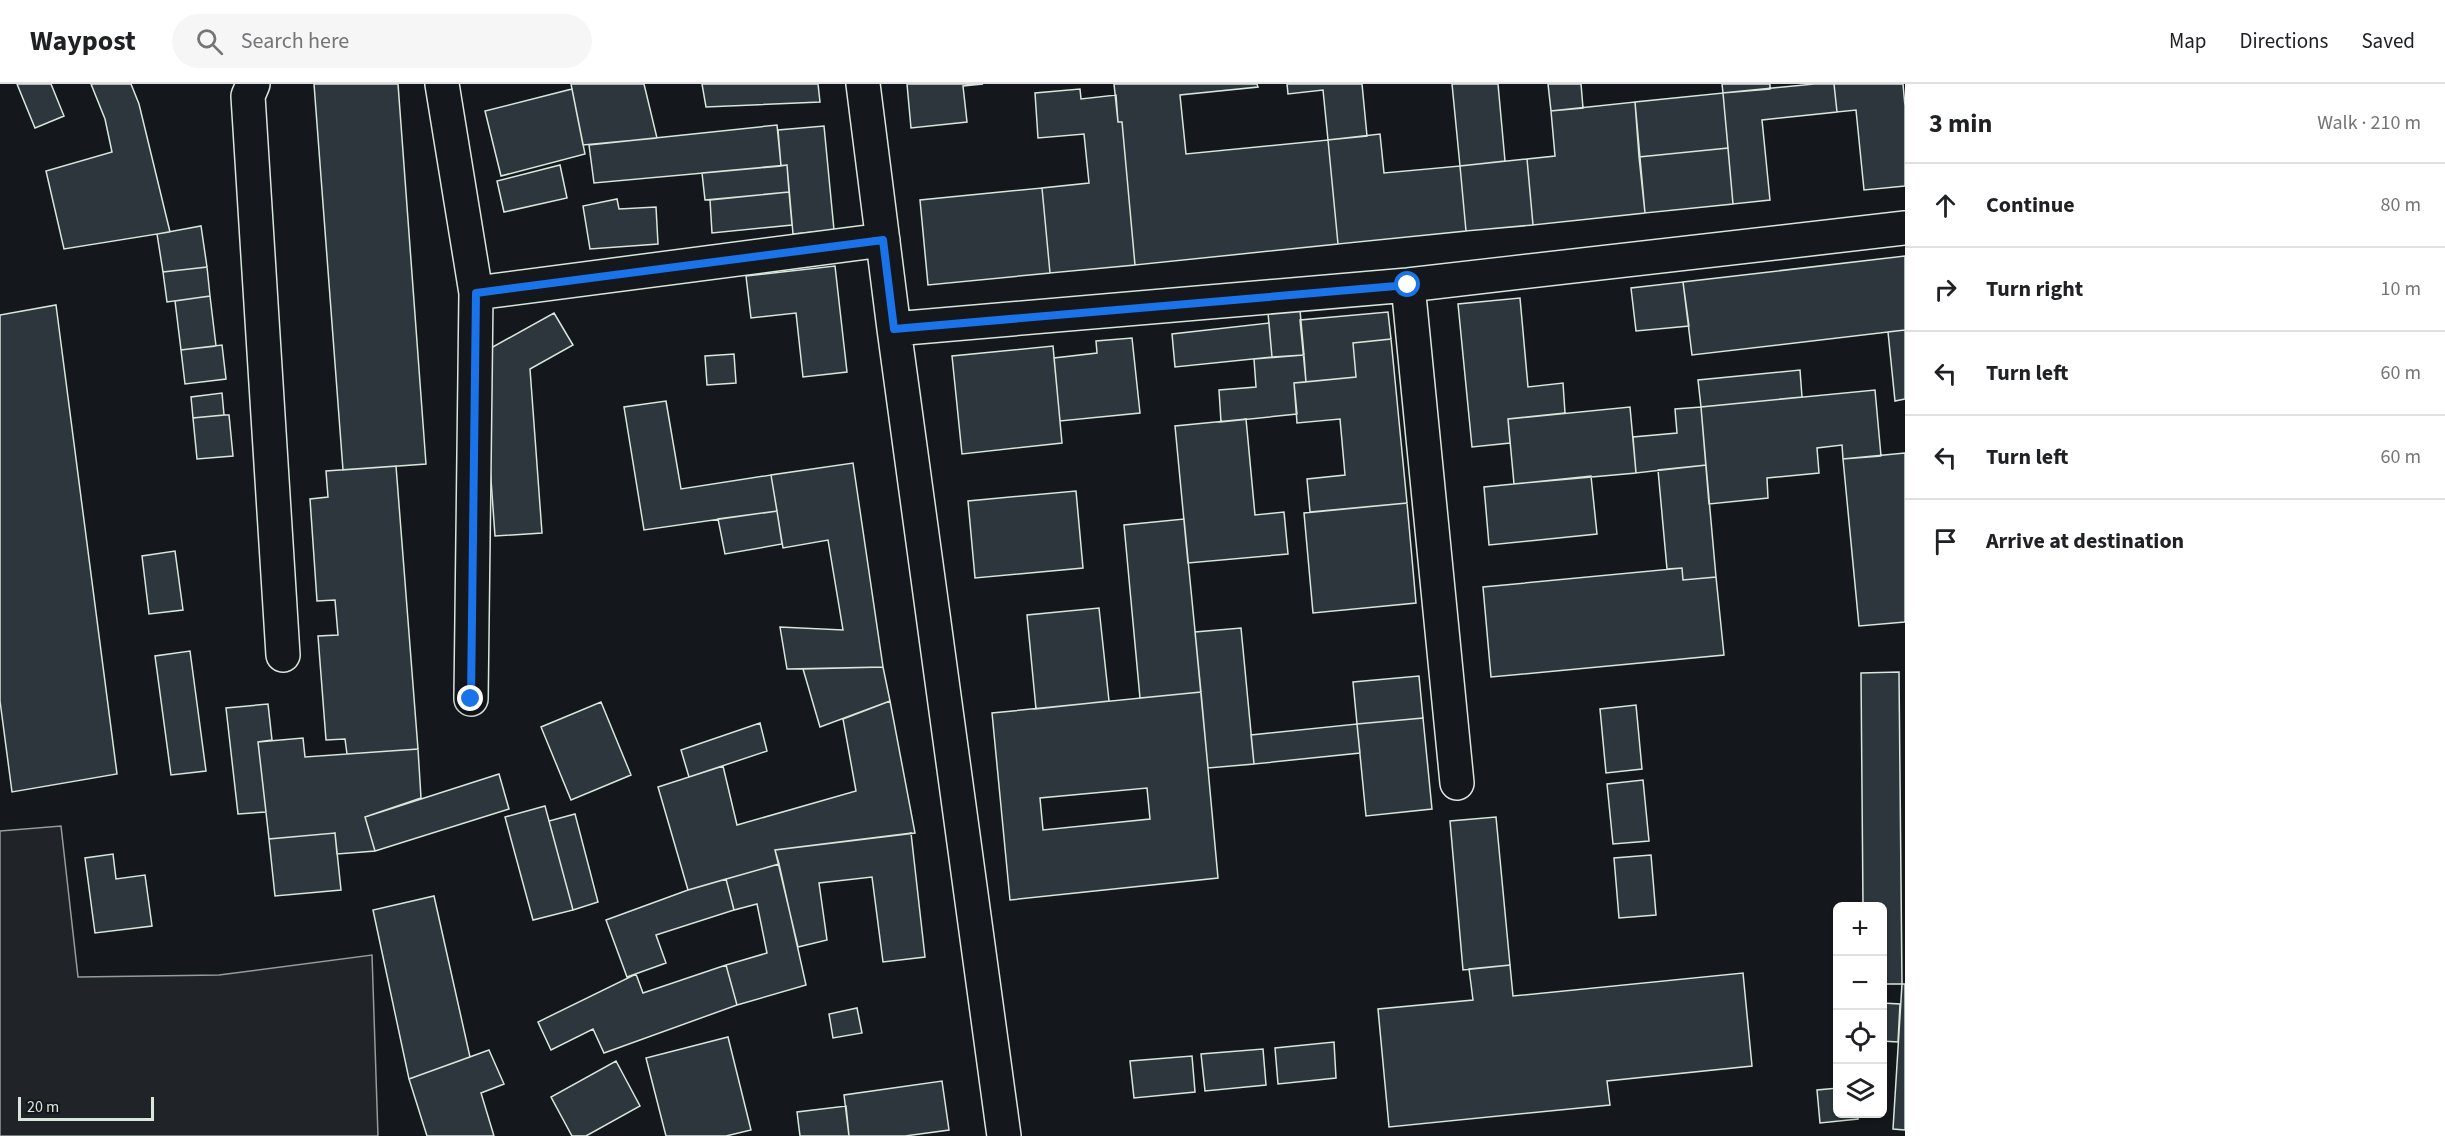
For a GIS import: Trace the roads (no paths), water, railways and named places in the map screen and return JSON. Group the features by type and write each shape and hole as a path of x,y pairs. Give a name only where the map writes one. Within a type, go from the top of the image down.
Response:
{"street":[{"path":"253,84 248,96 283,655"},
{"path":"442,84 476,293 471,699"},
{"path":"863,84 894,329 1004,1136"},
{"path":"894,329 1408,285 1905,228"},
{"path":"476,293 883,240"},
{"path":"1408,285 1457,783"}]}
